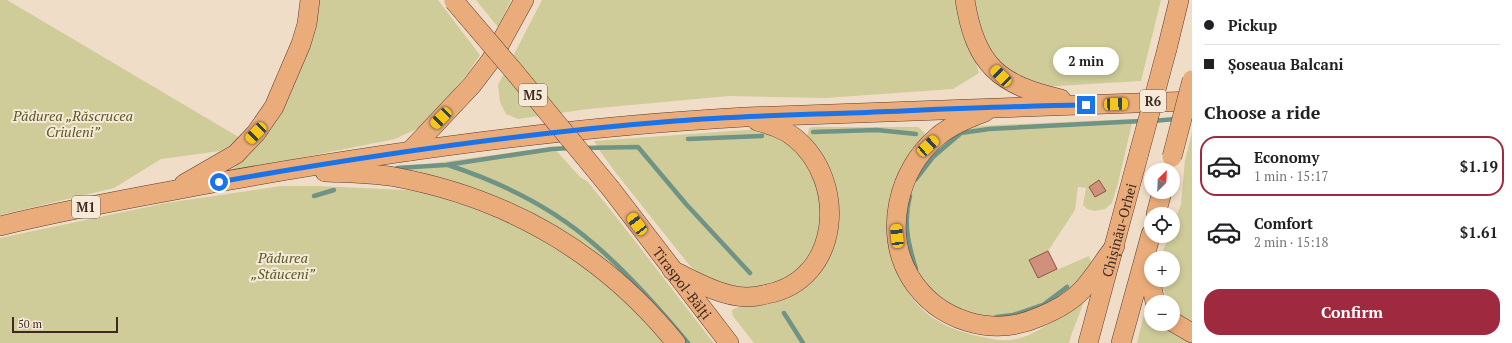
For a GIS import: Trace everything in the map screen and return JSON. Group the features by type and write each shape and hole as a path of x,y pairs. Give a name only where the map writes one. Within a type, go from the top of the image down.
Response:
{"highway":[{"path":"172,191 236,154 256,133 274,107 301,44 307,24 310,0"},
{"path":"410,150 472,85 482,72 491,60 524,0"},
{"path":"965,0 968,22 977,43 991,67 1001,76 1028,90 1086,105"},
{"name":"Chișinău-Orhei","path":"1088,343 1115,246 1179,0"},
{"name":"Tiraspol-Bălți","path":"454,1 611,189 729,343"},
{"name":"R6","path":"1170,163 1192,80"},
{"name":"M1","path":"0,226 59,212 282,171 410,150 589,128 745,117 1192,101"},
{"path":"998,107 964,120 938,136 918,158 902,188 898,203 896,226 898,245 902,260 918,288 932,302 958,319 990,327 1021,324 1056,309 1082,290 1115,246"},
{"path":"672,270 687,278 734,296 755,296 786,289 800,280 808,273 822,249 829,223 830,200 828,190 816,161 803,145 788,133 781,129 745,117"},
{"path":"282,171 338,172 394,177 465,195 517,216 566,243 600,267 659,322 676,343"},
{"path":"1121,343 1144,260"},
{"path":"1180,326 1192,333"}],"green space":[{"name":"Pădurea „Răscrucea Criuleni”","path":"0,0 7,0 242,139 220,151 161,159 114,188 0,215"},
{"path":"316,0 438,0 480,55 468,73 423,126 395,139 230,172 268,130"},
{"path":"476,0 511,0 498,27"},
{"path":"542,0 957,0 979,73 953,89 825,98 729,96 588,109 518,119 506,114 500,102 498,85"},
{"path":"971,0 1161,0 1141,81 1041,87 1028,85 989,53"},
{"path":"1133,119 1112,203 1105,209 1095,211 1087,209 1083,205 1086,188 1078,187 1075,210 1048,251 1029,260 1038,278 1089,256 1092,264 1080,282 1066,294 1050,303 1017,313 997,317 984,317 969,314 954,308 929,289 924,283 917,273 909,247 907,233 908,205 911,192 921,172 934,156 949,142 975,126"},
{"path":"918,127 925,133 919,145 896,264 908,293 927,314 939,322 966,333 994,339 1012,340 1033,333 1042,328 1080,299 1084,302 1069,343 754,343 733,316 732,310 744,306 761,306 785,298 808,279 827,255 811,144 807,137 809,128"},
{"path":"760,129 785,141 801,155 820,191 821,220 816,243 797,271 771,286 731,289 708,279 690,266 616,173 594,141"},
{"path":"1192,132 1192,325 1180,316 1180,295 1165,295 1163,287 1180,287 1180,251 1163,251 1166,243 1180,243 1180,207 1185,160"},
{"path":"553,147 580,177 587,181 714,343 684,343 604,260 397,172 396,166 427,164"},
{"name":"Pădurea „Stăuceni”","path":"281,186 415,190 506,218 607,281 666,343 0,343 0,238 166,203"},
{"path":"1144,314 1144,331 1169,331 1190,343 1137,343"}],"building":[{"path":"1099,180 1106,191 1095,197 1089,187"},
{"path":"1048,251 1057,269 1038,278 1029,260"}],"waterway":[{"path":"1152,121 1176,119"},
{"path":"916,179 933,157 961,133 989,129 1142,121"},
{"path":"813,132 877,130 916,134"},
{"path":"688,139 762,136"},
{"path":"584,148 638,147 686,204 750,273"},
{"path":"397,168 446,165 552,149 571,148"},
{"path":"448,165 487,179 525,197 561,218 607,255 655,304 688,343"},
{"path":"314,196 334,190"},
{"path":"910,196 907,214 907,232 916,269"},
{"path":"996,317 1013,315 1043,305 1067,287"},
{"path":"784,313 803,343"}],"route":[{"path":"219,182 410,150 589,128 745,117 1086,105"}]}
